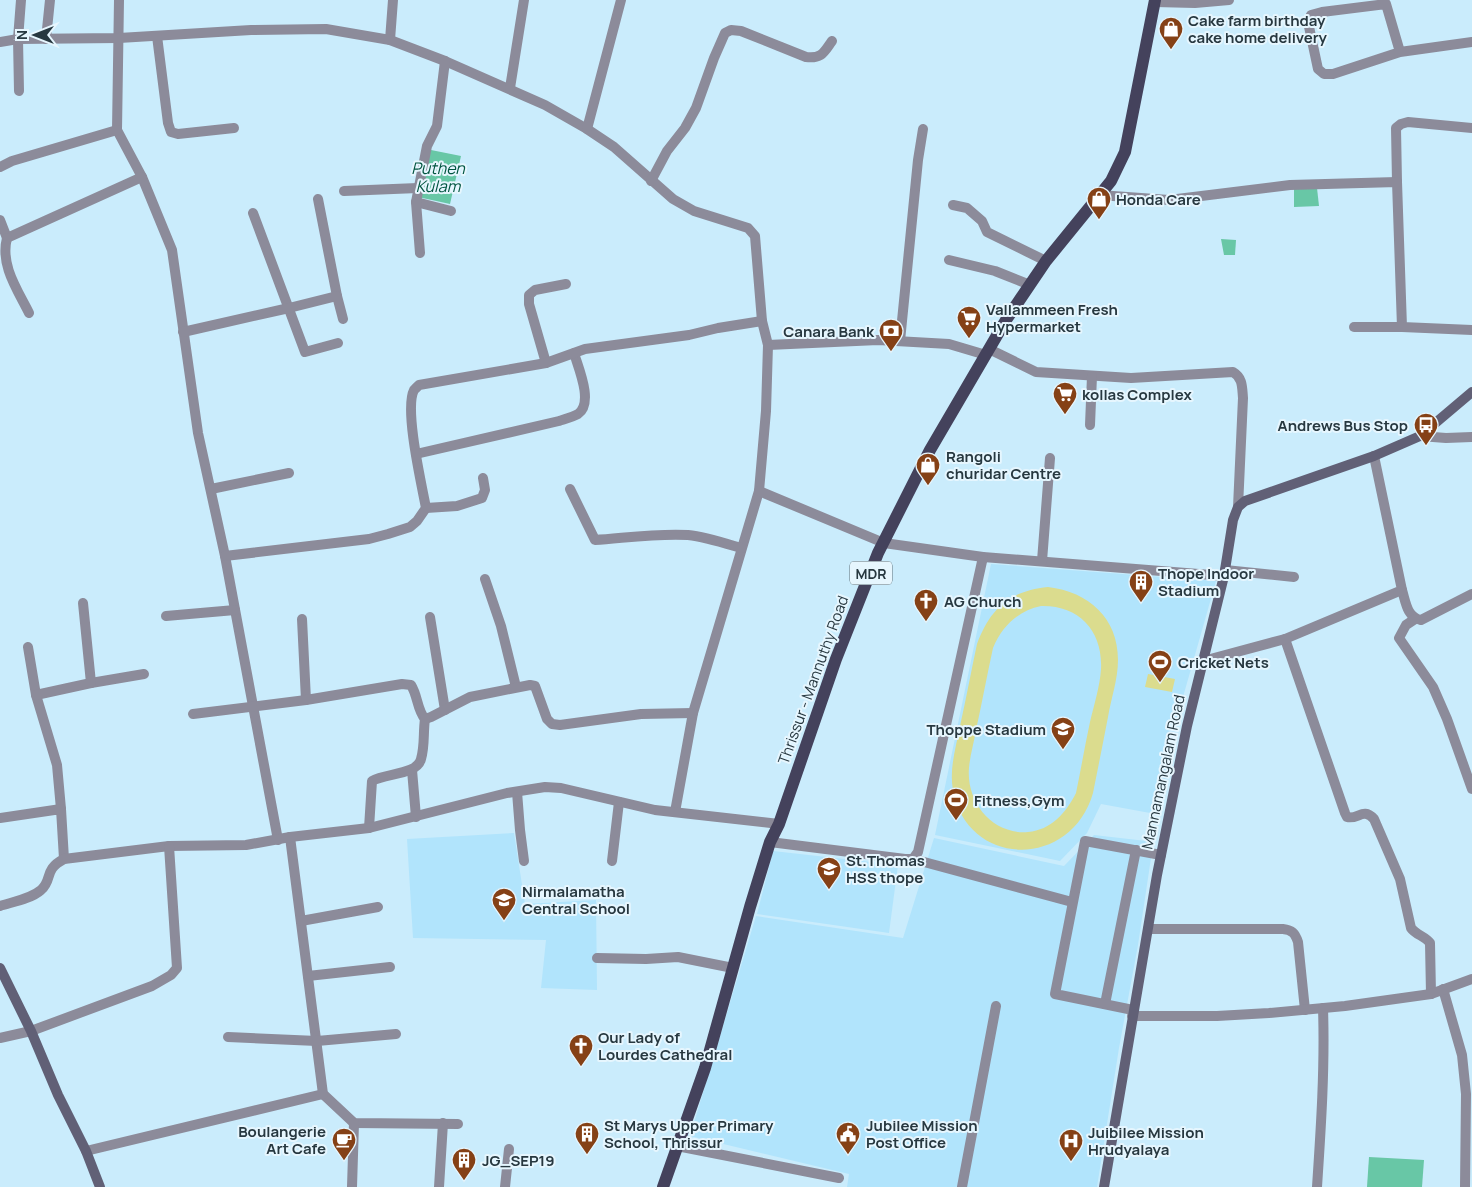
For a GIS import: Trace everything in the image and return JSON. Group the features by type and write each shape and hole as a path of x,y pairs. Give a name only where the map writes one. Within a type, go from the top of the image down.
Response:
{"main road":[{"name":"Thrissur - Mannuthy Road","path":"663,1187 705,1068 770,842 779,824 836,659 884,543 930,450 987,352 1046,261 1111,181 1125,152 1155,1"},
{"path":"1238,507 1245,501 1374,456 1420,436 1472,392"},
{"name":"Mannamangalam Road","path":"1104,1187 1161,855 1187,726 1224,573 1233,520 1238,507"},
{"path":"0,968 31,1031 100,1187"}],"street":[{"path":"20,90 18,39 21,0"},
{"path":"46,38 50,0"},
{"path":"119,0 117,130 142,178 172,250 198,433 225,556 278,840"},
{"path":"390,40 393,0"},
{"path":"510,88 524,0"},
{"path":"587,129 621,0"},
{"path":"1155,1 1195,3 1229,0"},
{"path":"1385,0 1400,52"},
{"path":"1388,13 1386,4 1311,15 1308,22 1318,69 1324,74 1333,74 1400,52 1472,42"},
{"path":"0,42 18,39 119,38 252,30 326,29 390,40 510,88 545,105 614,147 673,199 694,211 748,228 756,236 762,321 768,346 766,411 759,491 693,713 675,812"},
{"path":"651,180 667,151 685,128 696,108 725,33 731,30 741,31 806,57 816,58 824,53 832,41"},
{"path":"157,36 168,123 171,132 178,134 234,128"},
{"path":"420,253 416,202 427,146 437,126 445,61"},
{"path":"1402,327 1396,128 1400,124 1408,122 1472,128"},
{"path":"900,341 918,160 923,129"},
{"path":"0,167 12,161 117,130"},
{"path":"7,238 142,178"},
{"path":"1099,196 1169,200 1290,185 1397,182"},
{"path":"344,191 418,188"},
{"path":"318,199 343,319"},
{"path":"416,202 451,211"},
{"path":"953,204 968,208 982,221 988,232 1046,261"},
{"path":"253,213 305,352 338,342"},
{"path":"0,220 7,238 3,256 9,273 29,313"},
{"path":"949,260 995,271 1030,285"},
{"path":"546,363 529,304 529,295 535,290 566,284"},
{"path":"183,332 337,296"},
{"path":"225,556 369,539 410,527 417,521 426,508 412,424 412,401 414,390 419,385 546,363 585,349 689,335 762,321"},
{"path":"1354,327 1472,330"},
{"path":"768,346 878,340 900,341 949,344 987,352 1036,372 1130,378 1233,372 1239,376 1242,383 1243,398 1238,507"},
{"path":"416,454 559,421 579,414 585,405 586,395 574,353"},
{"path":"1090,425 1092,376"},
{"path":"1420,436 1472,437"},
{"path":"1374,456 1402,590 1409,613 1415,619 1421,620 1472,594"},
{"path":"1042,561 1050,458"},
{"path":"211,489 289,473"},
{"path":"426,508 457,506 482,498 485,490 483,478"},
{"path":"570,489 595,540 658,535 688,535 741,548"},
{"path":"759,491 884,543 983,557 1294,577"},
{"path":"913,859 918,852 983,557"},
{"path":"485,579 501,626 516,687"},
{"path":"1203,661 1285,639 1402,590"},
{"path":"83,603 90,683"},
{"path":"166,616 235,610"},
{"path":"430,617 445,710"},
{"path":"302,619 306,700"},
{"path":"1415,619 1406,625 1399,638 1434,687 1472,789"},
{"path":"1285,639 1345,813 1347,817 1351,818 1368,814 1374,819 1400,879 1411,928 1430,943 1430,994"},
{"path":"28,647 36,695 57,765 64,859"},
{"path":"36,695 144,674"},
{"path":"193,714 306,700 402,684 411,686 425,719 421,761 412,770 383,776 372,781 369,828"},
{"path":"425,719 470,698 530,685 535,686 547,719 552,724 560,725 641,714 693,713"},
{"path":"412,770 416,817"},
{"path":"0,906 40,891 45,886 49,872 56,863 64,859 169,846 246,845 290,837 369,828 545,787 561,788 654,810 779,824"},
{"path":"517,792 524,861"},
{"path":"612,861 619,802"},
{"path":"0,818 61,809"},
{"path":"290,837 323,1094 354,1123 458,1124"},
{"path":"1161,855 1085,841 1055,994 1105,1004 1133,1013 1216,1016 1305,1010 1404,999 1430,994 1472,979"},
{"path":"770,842 905,860 913,859 1072,902"},
{"path":"0,1038 31,1031 152,986 171,975 177,968 169,846"},
{"path":"1105,1004 1136,850"},
{"path":"301,921 378,907"},
{"path":"1148,929 1283,928 1291,930 1298,942 1305,1010"},
{"path":"597,958 646,959 678,957 733,968"},
{"path":"308,976 390,967"},
{"path":"1443,990 1462,1055 1466,1094 1465,1187"},
{"path":"962,1187 996,1006"},
{"path":"1317,1187 1322,1098 1323,1008"},
{"path":"228,1037 317,1041 396,1034"},
{"path":"86,1152 323,1094"},
{"path":"352,1187 354,1123"},
{"path":"439,1187 443,1123"},
{"path":"678,1146 839,1178"},
{"path":"505,1187 509,1149"}],"shaded area":[{"name":"Thoppe Stadium","path":"991,564 1216,581 1183,697 1161,815 1101,804 1087,833 1060,861 935,835"},
{"path":"1048,587 1063,590 1088,601 1098,610 1107,620 1113,632 1117,645 1118,667 1093,793 1081,818 1064,836 1043,846 1020,850 998,846 978,834 962,816 953,790 952,766 977,644 982,632 988,621 1003,604 1022,593","holes":["1041,606 1055,607 1077,615 1093,632 1101,655 1099,682 1076,793 1068,807 1051,824 1036,831 1015,832 993,822 977,804 969,781 970,758 993,648 997,640 1006,626 1025,612"]},
{"name":"Cricket Nets","path":"1148,674 1175,679 1172,692 1145,687"},
{"name":"Nirmalamatha Central School","path":"514,833 525,904 596,900 597,990 541,988 546,940 413,938 407,839"},
{"path":"1094,835 1155,842 1097,1187 847,1187 849,1174 690,1136 756,916 903,938 934,838 1064,866"},
{"name":"St.Thomas HSS thope","path":"773,851 898,865 889,933 757,914"}],"water":[{"name":"Puthen Kulam","path":"426,149 461,156 450,204 418,197"},
{"path":"1294,188 1317,188 1319,206 1294,207"},
{"path":"1221,239 1236,240 1235,255 1224,255"},
{"path":"1369,1157 1424,1160 1422,1187 1367,1187"}],"place":[{"name":"Cake farm birthday cake home delivery","path":"1171,50"},
{"name":"Honda Care","path":"1099,220"},
{"name":"Vallammeen Fresh Hypermarket","path":"969,339"},
{"name":"Canara Bank","path":"891,352"},
{"name":"kollas Complex","path":"1065,415"},
{"name":"Andrews Bus Stop","path":"1426,446"},
{"name":"Rangoli churidar Centre","path":"928,486"},
{"name":"Thope Indoor Stadium","path":"1141,603"},
{"name":"AG Church","path":"926,622"},
{"name":"Cricket Nets","path":"1160,683"},
{"name":"Thoppe Stadium","path":"1063,750"},
{"name":"Fitness,Gym","path":"956,821"},
{"name":"St.Thomas HSS thope","path":"829,890"},
{"name":"Nirmalamatha Central School","path":"504,921"},
{"name":"Our Lady of Lourdes Cathedral","path":"581,1067"},
{"name":"St Marys Upper Primary School, Thrissur","path":"587,1155"},
{"name":"Jubilee Mission Post Office","path":"848,1155"},
{"name":"Boulangerie Art Cafe","path":"344,1161"},
{"name":"Juibilee Mission Hrudyalaya","path":"1071,1162"},
{"name":"JG_SEP19","path":"464,1181"}]}
